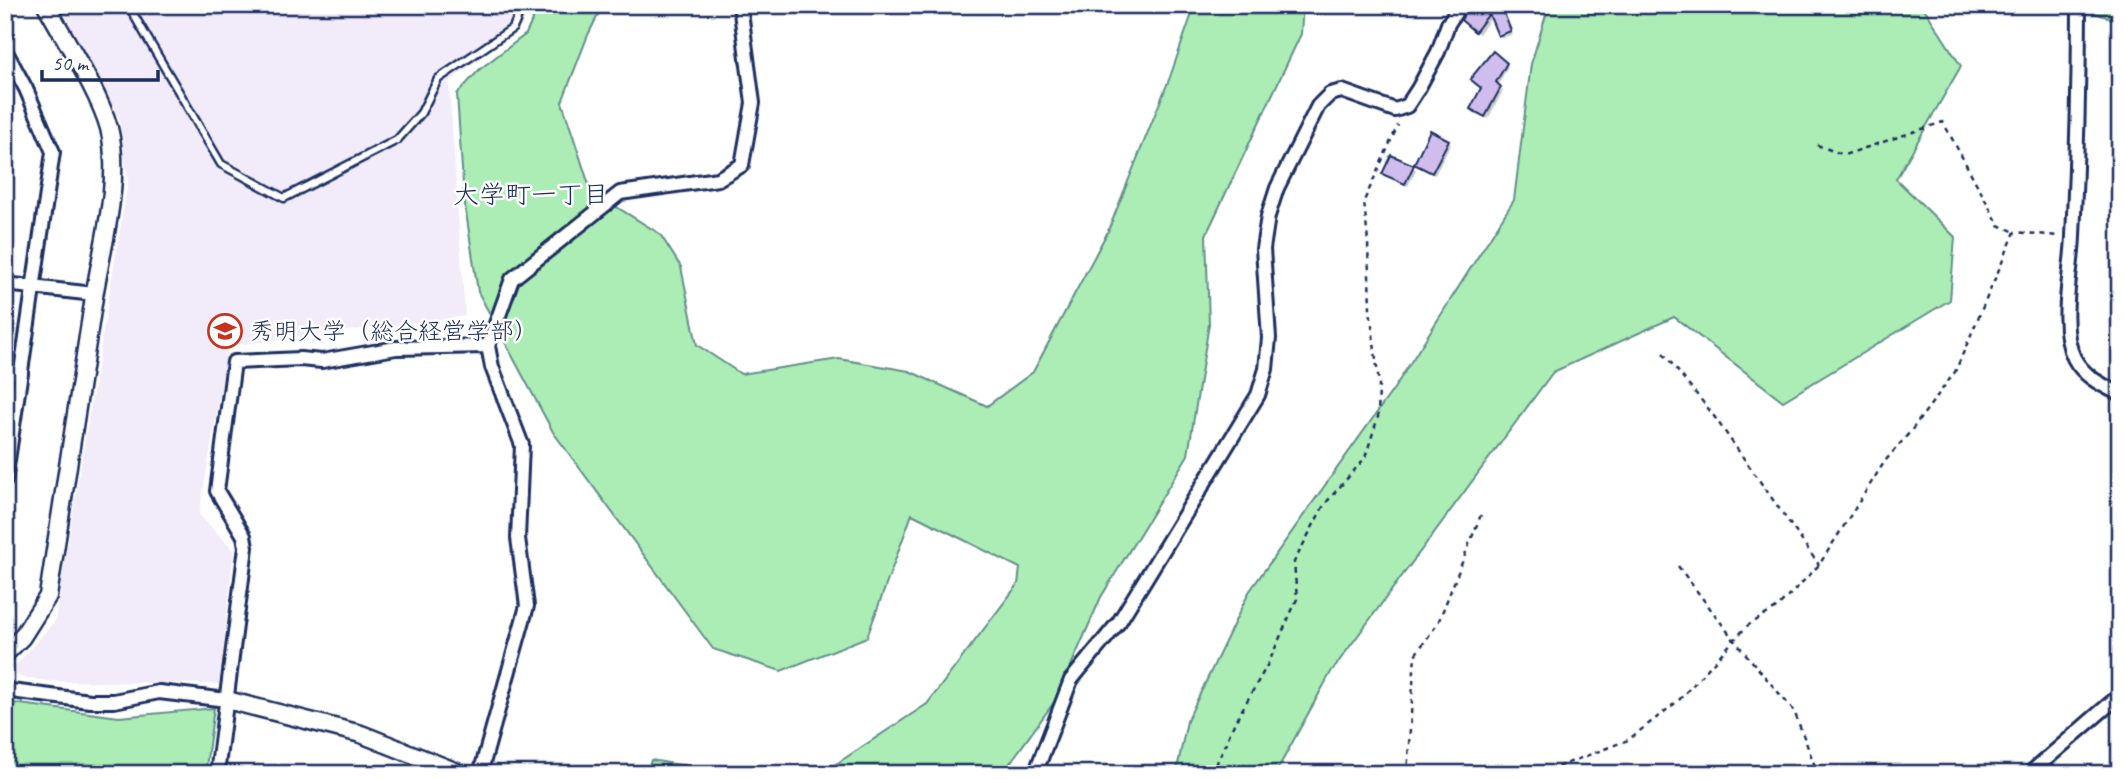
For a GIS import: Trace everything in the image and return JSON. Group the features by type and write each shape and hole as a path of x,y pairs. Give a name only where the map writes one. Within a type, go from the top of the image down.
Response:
{"street":[{"path":"5,654 30,628 48,596 94,294 110,215 112,161 109,129 97,100 46,5"},
{"path":"480,774 527,606 517,538 522,445 492,367 488,345 512,279 620,192 718,179 742,165 753,103 740,5"},
{"path":"1035,774 1071,680 1118,622 1258,395 1266,369 1269,338 1263,249 1268,216 1277,188 1318,106 1330,94 1342,90 1395,110 1406,106 1438,52 1448,24 1460,5"},
{"path":"2079,5 2068,340 2075,360 2093,380 2120,394"},
{"path":"5,50 26,89 53,152 5,481"},
{"path":"5,284 94,294"},
{"path":"218,774 246,547 244,536 217,491 234,362 300,359 322,361 396,348 488,345"},
{"path":"5,372 21,374"},
{"path":"5,687 11,691 90,701 114,701 159,692 228,700 361,734 462,774"},
{"path":"2029,774 2120,695"}],"lane":[{"path":"128,5 221,164 284,198 397,140 421,113 438,79 513,28 523,5"}],"path":[{"path":"1212,774 1234,724 1269,662 1297,599 1294,562 1324,505 1365,458 1378,417 1379,384 1370,309 1364,201 1406,106"},
{"path":"1817,145 1844,155 1943,122 1999,225 2015,232 2073,237"},
{"path":"1539,774 1628,740 1678,701 1747,626 1778,607 1819,565 1885,461 1955,372 2015,232"},
{"path":"1663,354 1711,412 1819,565"},
{"path":"1407,774 1415,655 1438,623 1482,512"},
{"path":"1678,566 1734,640 1794,711 1818,774"}],"shaded area":[{"name":"秀明大学（総合経営学部）","path":"59,5 531,5 521,27 449,82 465,316 228,346 199,515 234,550 219,684 46,681 8,674 55,621 128,182 120,120"}],"green space":[{"path":"539,5 603,5 588,35 562,102 591,191 660,234 681,267 697,345 741,374 839,359 909,371 987,406 1033,372 1108,231 1170,77 1195,5 1303,5 1301,34 1206,235 1209,324 1188,455 1101,597 1057,698 1002,774 821,774 927,704 1018,584 1020,568 912,514 867,637 781,671 713,649 553,432 478,292 464,199 457,94 480,69 526,34"},
{"path":"1549,5 1922,5 1961,66 1896,179 1955,237 1950,300 1783,401 1674,317 1553,372 1331,672 1275,774 1176,774 1187,721 1249,592 1395,387 1514,200 1531,64"},
{"path":"2092,5 2120,5 2120,22 2095,13"},
{"path":"5,702 119,717 214,708 205,774 5,774"},
{"path":"651,760 732,774 647,774"}],"building":[{"path":"1469,5 1495,5 1504,13 1511,31 1498,36 1489,14 1475,32 1461,20"},
{"path":"1493,51 1507,63 1496,82 1501,87 1485,117 1470,109 1481,88 1470,79"},
{"path":"1430,130 1449,140 1432,173 1414,164"},
{"path":"1391,155 1414,165 1405,184 1382,174"}],"place":[{"name":"秀明大学（総合経営学部）","path":"225,331"}],"district":[{"name":"大学町一丁目","path":"531,194"}]}
